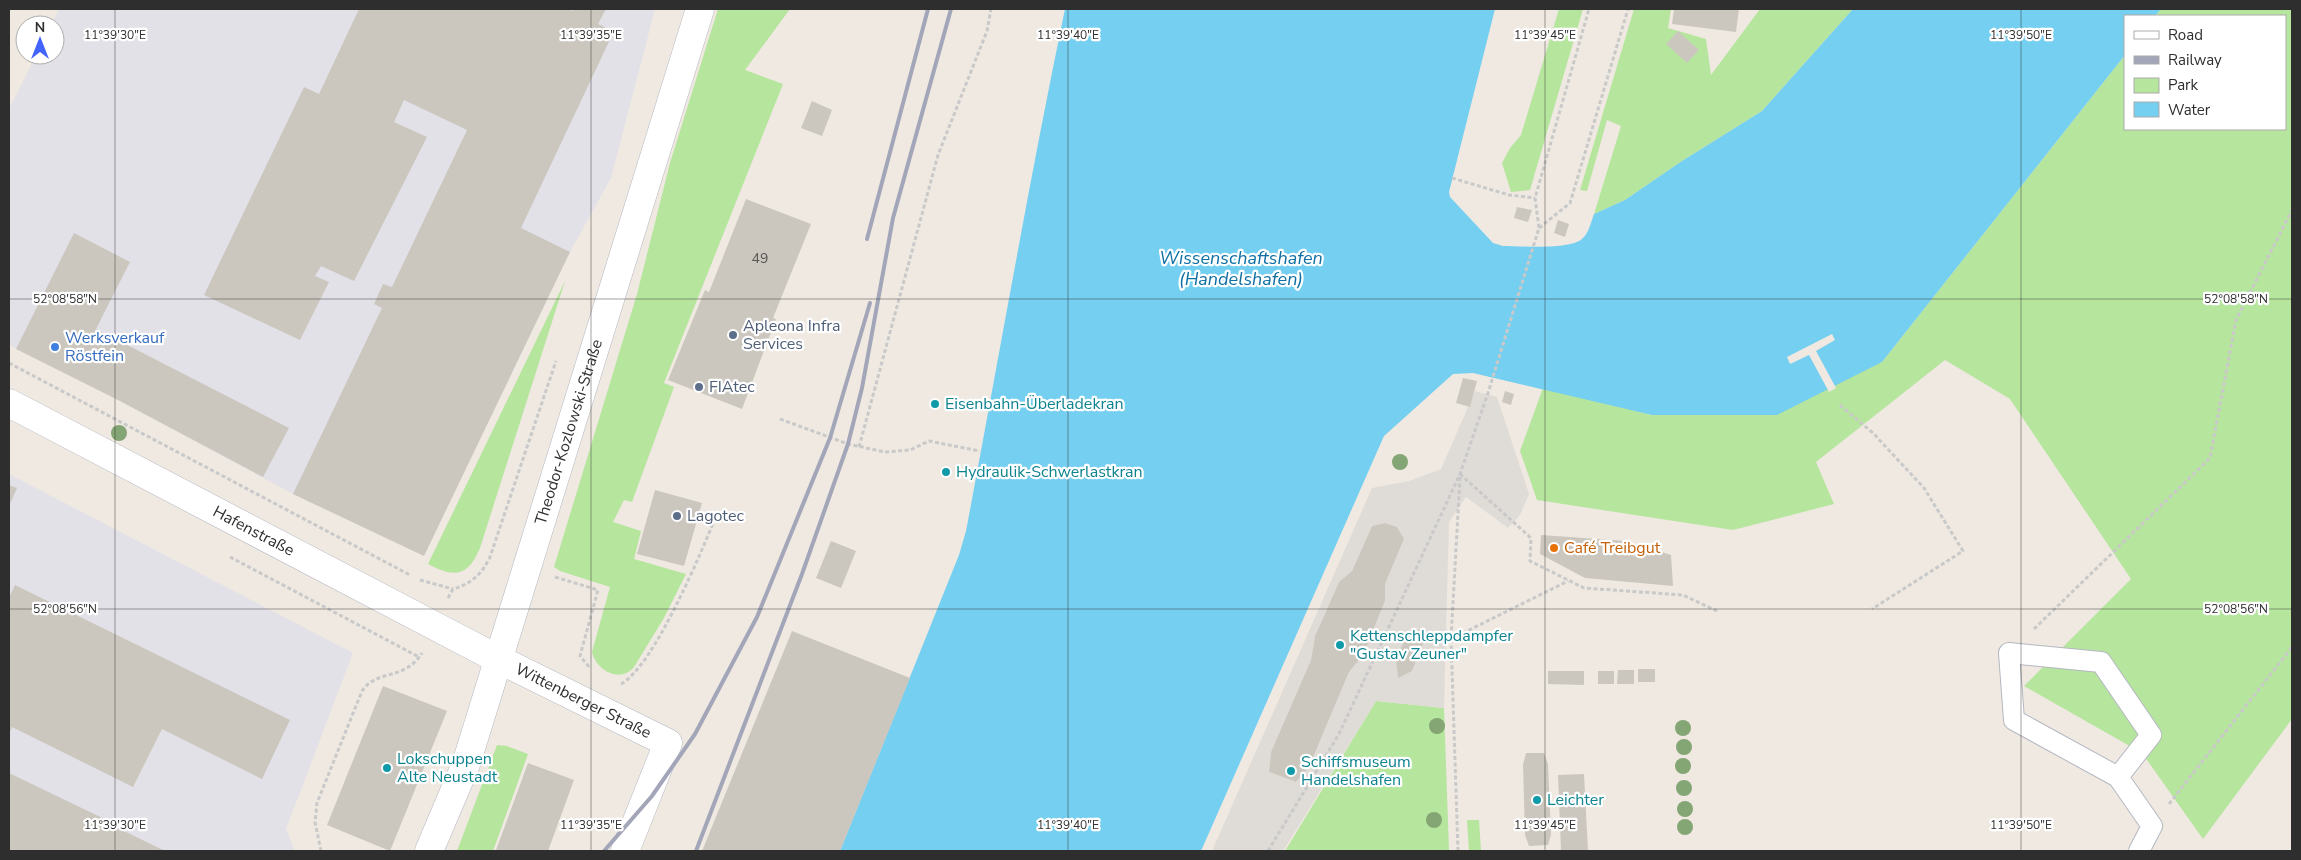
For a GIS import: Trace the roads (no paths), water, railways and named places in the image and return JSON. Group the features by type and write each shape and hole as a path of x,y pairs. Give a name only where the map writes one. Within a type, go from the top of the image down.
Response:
{"main road":[{"name":"Theodor-Kozlowski-Straße","path":"429,851 466,764 700,9"},
{"name":"Hafenstraße","path":"9,403 498,659"},
{"name":"Wittenberger Straße","path":"498,659 668,743 625,851"}],"lane":[{"path":"2118,777 2151,735 2101,662 2009,653 2014,720 2118,777 2152,826 2139,851"}],"water":[{"name":"Wissenschaftshafen (Handelshafen)","path":"1065,9 1495,9 1449,192 1450,197 1493,243 1503,246 1556,246 1567,245 1582,239 1588,231 1594,214 1625,200 1682,161 1762,111 1853,9 2161,9 2156,15 2124,15 2124,56 1882,362 1777,415 1652,415 1473,373 1453,374 1384,436 1201,851 840,851 959,555 966,531"}],"railway":[{"path":"867,239 928,9"},
{"path":"696,851 802,574 848,444 862,388 893,218 951,9"},
{"path":"604,851 652,796 695,734 757,617 830,438 870,303"}],"place":[{"name":"Apleona Infra Services","path":"733,335"},
{"name":"Werksverkauf Röstfein","path":"55,347"},
{"name":"FIAtec","path":"699,387"},
{"name":"Eisenbahn-Überladekran","path":"935,404"},
{"name":"Hydraulik-Schwerlastkran","path":"946,472"},
{"name":"Lagotec","path":"677,516"},
{"name":"Café Treibgut","path":"1554,548"},
{"name":"Kettenschleppdampfer \"Gustav Zeuner\"","path":"1340,645"},
{"name":"Lokschuppen Alte Neustadt","path":"387,768"},
{"name":"Schiffsmuseum Handelshafen","path":"1291,771"},
{"name":"Leichter","path":"1537,800"}]}
